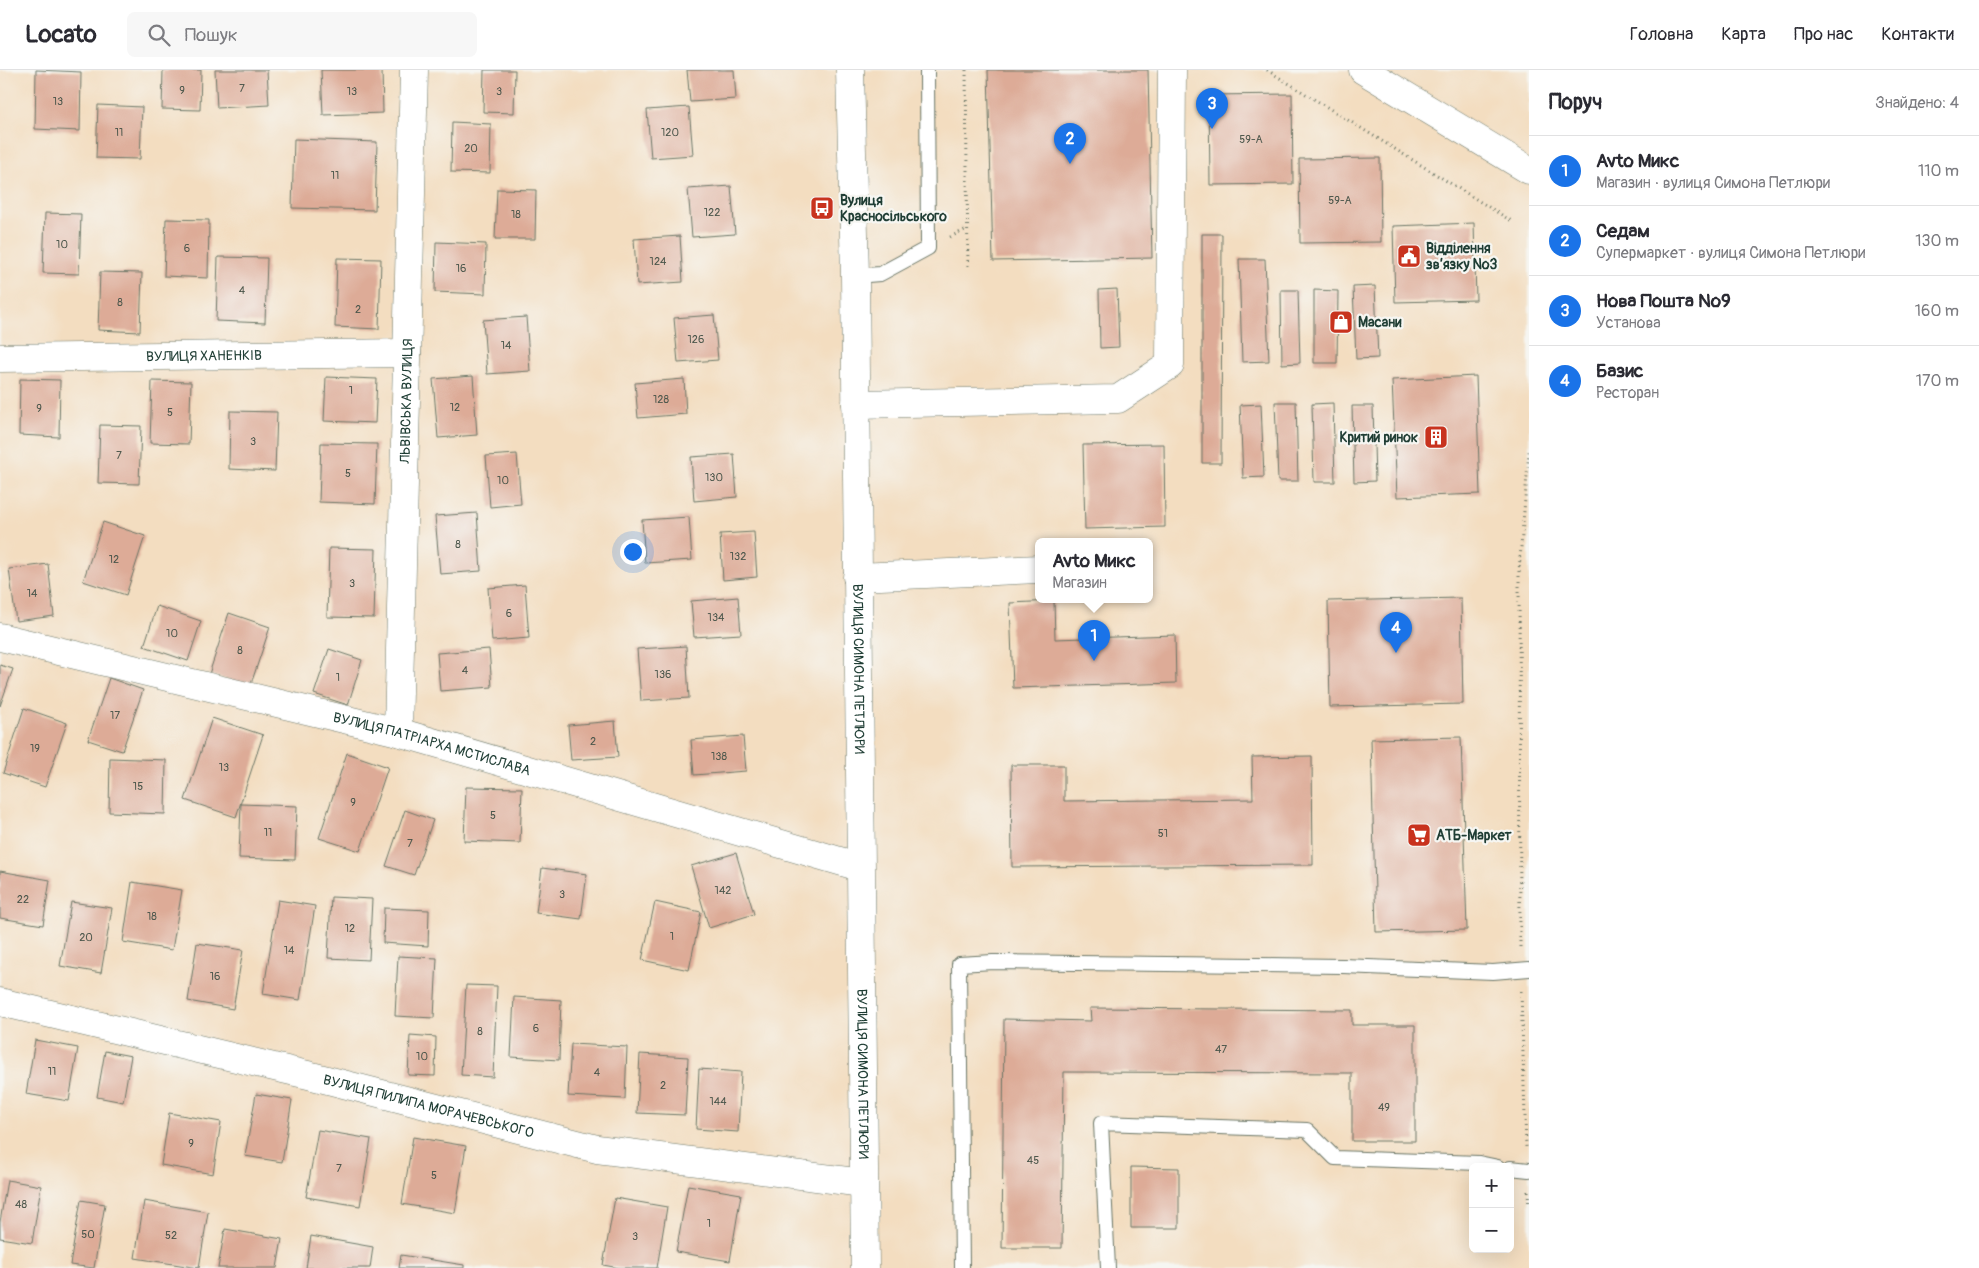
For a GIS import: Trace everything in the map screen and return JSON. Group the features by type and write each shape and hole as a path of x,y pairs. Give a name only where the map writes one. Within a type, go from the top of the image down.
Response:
{"street":[{"name":"ЛЬВІВСЬКА ВУЛИЦЯ","path":"398,732 414,70"},
{"name":"ВУЛИЦЯ СИМОНА ПЕТЛЮРИ","path":"850,70 855,276 865,1268"},
{"path":"856,404 1118,399 1170,365 1172,70"},
{"path":"1363,70 1529,170"},
{"name":"ВУЛИЦЯ ХАНЕНКІВ","path":"0,358 407,353"},
{"path":"857,577 1035,569"},
{"name":"ВУЛИЦЯ ПАТРІАРХА МСТИСЛАВА","path":"0,637 398,732 860,868"},
{"name":"ВУЛИЦЯ ПИЛИПА МОРАЧЕВСЬКОГО","path":"0,1002 318,1078 597,1149 863,1183"}],"lane":[{"path":"855,276 880,274 928,248 927,70"},
{"path":"962,1268 959,964 993,962 1343,966 1493,972 1524,969"},
{"path":"1108,1268 1101,1123 1307,1130 1335,1158 1479,1163"},
{"path":"1514,1168 1528,1170"}],"path":[{"path":"966,70 968,270"},
{"path":"1266,70 1513,222"},
{"path":"1529,451 1518,571 1529,1210"}],"building":[{"path":"36,70 81,72 80,131 35,129"},
{"path":"163,70 201,70 200,110 162,109"},
{"path":"215,70 267,70 269,105 217,108"},
{"path":"321,70 382,70 383,113 323,115"},
{"path":"484,70 515,70 514,113 483,112"},
{"path":"687,70 734,70 736,99 690,102"},
{"path":"988,70 1148,70 1152,258 993,261"},
{"path":"1292,94 1293,184 1210,185 1209,95"},
{"path":"98,105 142,107 140,159 96,158"},
{"path":"689,107 693,155 651,158 647,110"},
{"path":"452,122 491,124 490,173 451,172"},
{"path":"294,139 377,142 375,210 292,208"},
{"path":"1380,158 1381,242 1300,243 1299,159"},
{"path":"731,186 735,234 692,237 688,189"},
{"path":"497,189 536,190 535,239 495,239"},
{"path":"45,213 81,214 79,274 43,273"},
{"path":"166,219 209,220 208,278 164,276"},
{"path":"1474,223 1476,300 1395,302 1393,226"},
{"path":"1202,234 1222,234 1221,463 1202,463"},
{"path":"680,236 683,282 637,285 634,239"},
{"path":"436,242 486,244 485,294 435,292"},
{"path":"218,257 267,258 265,323 216,321"},
{"path":"337,258 381,259 379,329 335,327"},
{"path":"1239,259 1265,259 1269,361 1242,362"},
{"path":"100,272 142,273 140,332 98,330"},
{"path":"1375,286 1378,358 1356,359 1353,287"},
{"path":"1117,289 1119,347 1100,348 1099,290"},
{"path":"1281,290 1298,290 1300,363 1282,364"},
{"path":"1314,290 1338,291 1337,363 1314,363"},
{"path":"714,315 718,360 678,363 674,318"},
{"path":"526,317 530,371 487,374 483,320"},
{"path":"473,376 477,435 438,438 433,379"},
{"name":"Критий ринок","path":"1476,376 1480,494 1397,497 1392,380"},
{"path":"326,377 377,379 375,423 324,421"},
{"path":"20,379 60,380 59,437 19,435"},
{"path":"684,379 686,414 638,418 635,383"},
{"path":"152,381 191,382 189,444 150,443"},
{"path":"1275,402 1296,402 1298,481 1278,481"},
{"path":"1333,403 1335,482 1314,482 1312,404"},
{"path":"1261,404 1264,477 1243,478 1240,405"},
{"path":"1352,406 1373,406 1375,481 1354,482"},
{"path":"230,411 277,412 275,471 229,469"},
{"path":"100,425 141,426 139,484 98,483"},
{"path":"321,443 377,444 375,504 319,502"},
{"path":"1164,444 1165,527 1085,529 1083,445"},
{"path":"517,454 521,504 490,507 486,456"},
{"path":"734,454 737,497 694,501 691,457"},
{"path":"477,513 481,571 440,574 435,516"},
{"path":"689,517 692,560 645,563 642,520"},
{"path":"103,522 145,536 126,595 83,581"},
{"path":"754,532 757,577 723,580 720,534"},
{"path":"329,548 376,549 374,618 327,617"},
{"path":"48,564 54,616 16,621 9,569"},
{"path":"525,585 529,638 492,641 488,588"},
{"path":"738,597 741,634 694,637 691,601"},
{"path":"1461,598 1463,704 1330,707 1328,601"},
{"path":"1010,603 1054,603 1055,639 1175,635 1176,683 1013,688"},
{"path":"157,606 201,621 188,661 144,646"},
{"path":"229,613 270,627 250,687 209,674"},
{"path":"686,646 689,698 641,701 637,649"},
{"path":"329,649 362,660 348,705 314,694"},
{"path":"489,649 492,687 440,691 437,653"},
{"path":"0,665 13,669 0,706"},
{"path":"109,678 143,690 122,751 88,740"},
{"path":"24,708 67,723 45,787 3,773"},
{"path":"212,718 263,735 236,817 185,800"},
{"path":"615,721 618,757 571,760 568,725"},
{"path":"743,736 746,771 694,775 691,740"},
{"name":"АТБ-Маркет","path":"1461,737 1467,930 1376,932 1371,739"},
{"path":"347,753 388,767 360,851 319,838"},
{"path":"1312,756 1313,865 1012,867 1011,765 1064,765 1064,801 1253,799 1252,757"},
{"path":"110,758 166,760 165,814 109,812"},
{"path":"466,787 522,788 520,843 464,841"},
{"path":"241,804 297,806 295,860 239,858"},
{"path":"405,810 433,820 414,875 386,866"},
{"path":"736,853 754,914 709,928 691,866"},
{"path":"542,868 587,874 581,919 536,913"},
{"path":"0,871 50,880 43,925 0,918"},
{"path":"132,882 182,890 172,950 123,942"},
{"path":"331,897 372,899 369,960 328,958"},
{"path":"278,900 315,906 300,1000 263,994"},
{"path":"71,902 112,908 101,973 60,966"},
{"path":"655,902 701,912 689,970 642,960"},
{"path":"384,908 429,910 428,946 383,943"},
{"path":"197,943 243,950 233,1009 188,1001"},
{"path":"398,956 437,958 434,1018 395,1016"},
{"path":"466,985 497,986 493,1077 461,1075"},
{"path":"514,997 561,1000 559,1060 511,1057"},
{"path":"1090,1008 1352,1010 1352,1025 1415,1025 1415,1141 1352,1141 1352,1073 1064,1072 1062,1248 1002,1248 1004,1019 1091,1021"},
{"path":"410,1035 436,1037 435,1076 408,1075"},
{"path":"35,1040 78,1048 69,1101 26,1094"},
{"path":"571,1044 627,1047 625,1099 568,1096"},
{"path":"105,1051 131,1056 123,1102 97,1097"},
{"path":"640,1054 688,1057 685,1115 637,1113"},
{"path":"699,1069 741,1072 738,1132 696,1129"},
{"path":"256,1094 292,1100 282,1162 245,1156"},
{"path":"169,1113 221,1122 213,1174 161,1165"},
{"path":"318,1130 371,1139 360,1206 306,1197"},
{"path":"413,1137 466,1146 455,1213 402,1204"},
{"path":"1131,1167 1179,1168 1179,1228 1131,1228"},
{"path":"7,1180 41,1186 32,1243 0,1238 0,1222"},
{"path":"688,1185 741,1194 730,1261 676,1252"},
{"path":"615,1198 667,1207 657,1268 619,1268 603,1265"},
{"path":"81,1200 105,1204 94,1268 70,1265"},
{"path":"144,1201 208,1212 199,1268 135,1258"},
{"path":"225,1229 282,1239 277,1268 218,1268"},
{"path":"311,1236 373,1247 370,1268 306,1268"},
{"path":"401,1255 464,1265 464,1268 399,1268"}],"place":[{"name":"Нова Пошта №9","path":"1212,129"},
{"name":"Седам","path":"1070,164"},
{"name":"Вулиця Красносільського","path":"822,208"},
{"name":"Відділення зв’язку №3","path":"1409,256"},
{"name":"Масани","path":"1341,322"},
{"name":"Критий ринок","path":"1436,437"},
{"name":"Базис","path":"1396,653"},
{"name":"Avto Микс","path":"1094,661"},
{"name":"АТБ-Маркет","path":"1419,835"}]}
